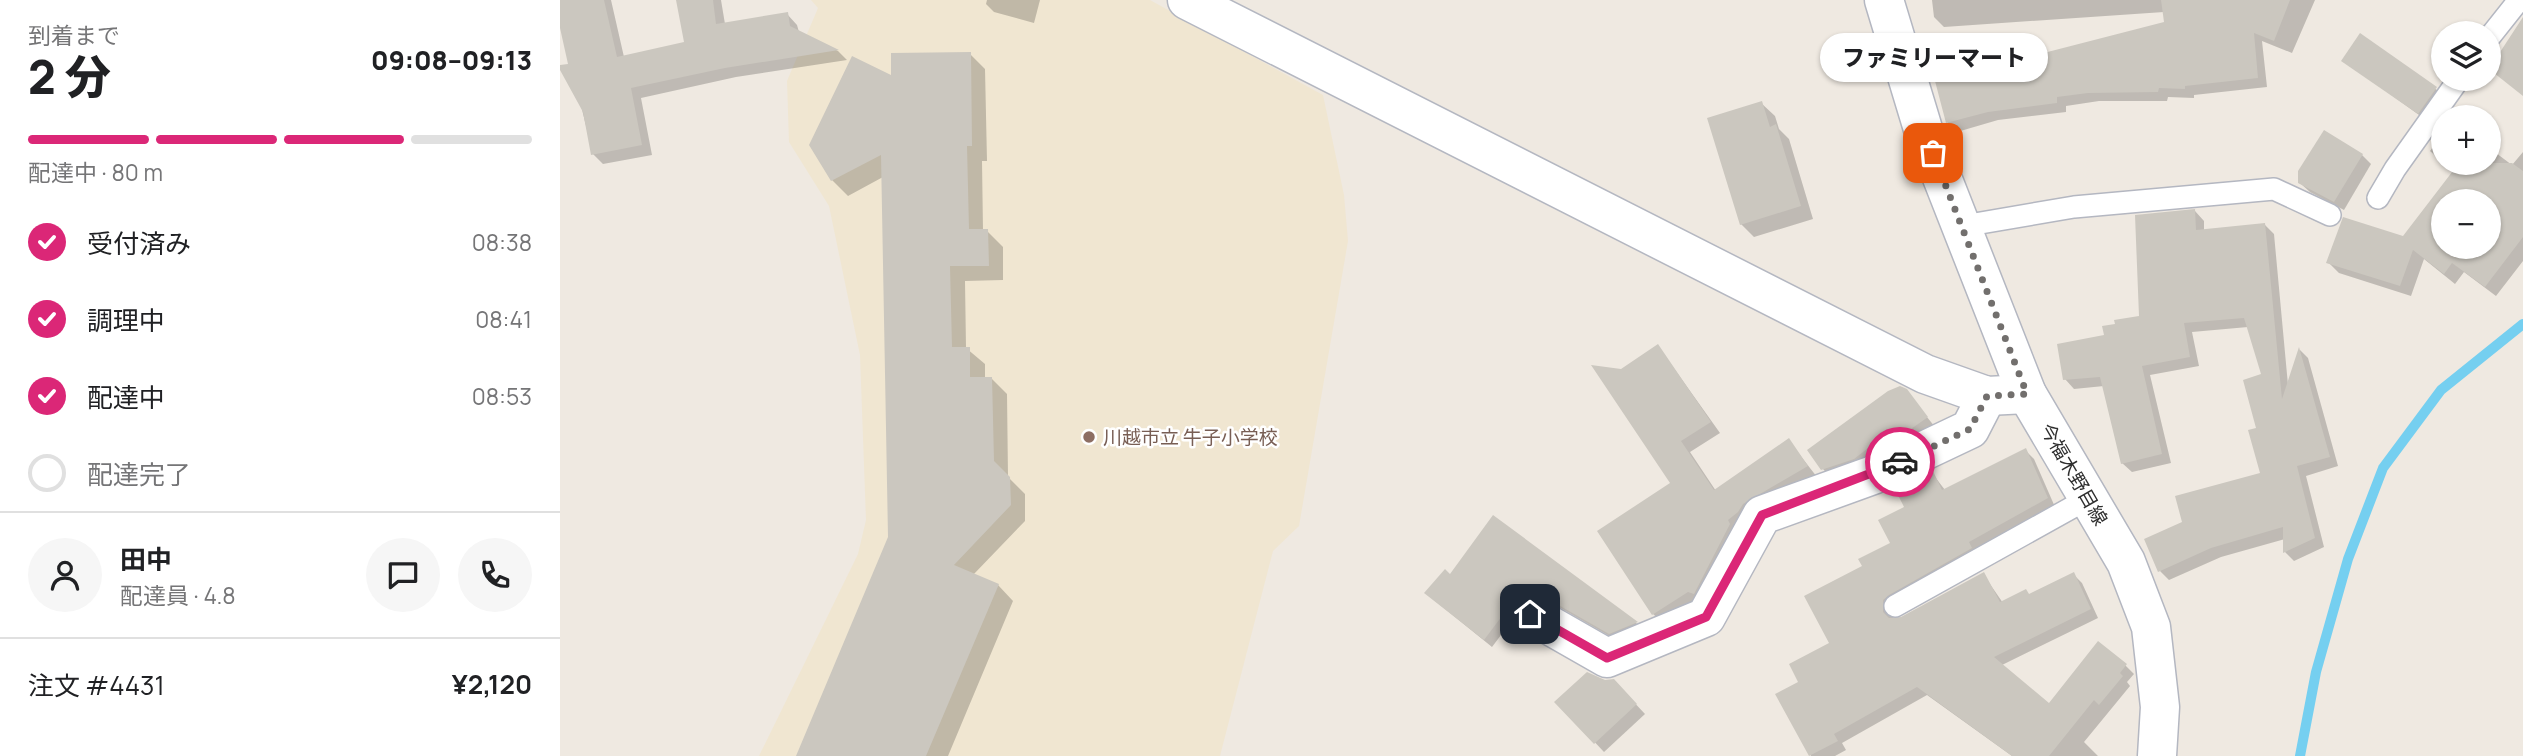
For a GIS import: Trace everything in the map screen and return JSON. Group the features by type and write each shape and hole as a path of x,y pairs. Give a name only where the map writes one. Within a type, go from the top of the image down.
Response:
{"street":[{"path":"1187,0 1925,374 1987,396 2027,394"},
{"name":"今福木野目線","path":"1884,0 1923,129 2027,394 2126,562 2151,627 2158,666 2160,707 2157,756"},
{"path":"1530,614 1607,658 1706,617 1762,515 1873,475 1970,429 1987,396"}],"lane":[{"path":"2501,23 2519,0"},
{"path":"2378,198 2395,169 2450,91"},
{"path":"1963,226 2074,207 2260,190 2274,190 2330,215"},
{"path":"1895,606 2089,498"}],"shaded area":[{"name":"川越市立 牛子小学校","path":"811,0 1150,0 1323,95 1344,195 1348,241 1299,526 1273,551 1220,756 759,756 858,554 866,520 860,355 829,206 789,142 787,81 818,8"}],"building":[{"path":"560,0 604,0 617,57 684,42 676,0 713,0 716,24 788,12 790,26 839,50 725,68 631,88 642,145 591,155 583,112 560,70 560,65 568,64 560,28"},
{"path":"2161,0 2290,0 2274,41 2254,33 2258,78 2185,86 2185,89 2159,88 2158,92 2088,93 2057,97 2057,103 1988,112 1946,123 1935,81 2164,22"},
{"path":"2523,17 2523,96 2501,79 2501,51"},
{"path":"2360,33 2431,83 2431,91 2434,91 2418,114 2341,61"},
{"path":"971,52 972,146 967,146 969,229 988,229 989,266 950,266 952,347 970,347 970,377 992,377 994,461 1010,477 1011,505 954,565 999,584 926,756 796,756 888,537 881,155 831,181 809,145 852,56 891,75 891,53"},
{"path":"1762,101 1770,127 1776,124 1801,206 1740,225 1707,118"},
{"path":"2324,130 2363,154 2334,202 2298,183 2298,171"},
{"path":"2501,163 2512,163 2523,171 2523,237 2485,287 2452,263 2444,274 2413,250 2400,286 2326,263 2343,217 2403,236 2431,200 2431,259 2501,259 2501,189 2439,189 2450,175 2501,175"},
{"path":"2195,209 2196,230 2265,223 2282,399 2299,347 2330,457 2297,466 2315,538 2283,553 2283,527 2211,548 2158,572 2144,539 2182,522 2175,496 2260,473 2248,430 2256,428 2243,380 2261,374 2244,318 2184,323 2190,357 2142,366 2162,454 2121,464 2100,377 2063,380 2057,344 2104,335 2102,326 2115,324 2114,320 2139,316 2135,215"},
{"path":"1658,344 1711,422 1681,441 1714,490 1789,438 1808,466 1743,504 1728,520 1730,524 1694,594 1688,592 1652,615 1597,531 1670,483 1591,365 1621,369"},
{"path":"1900,386 1907,389 1928,417 1911,429 1913,432 1875,450 1872,445 1854,459 1821,470 1807,450 1888,391"},
{"path":"2026,448 2048,498 1969,542 1972,548 1889,595 1883,600 1883,612 1889,618 1901,617 1984,572 2000,602 2026,589 2029,594 2074,572 2091,609 1994,657 2049,703 2098,641 2127,664 2120,673 2123,676 2099,705 2094,700 2049,756 2012,756 1917,687 1834,734 1838,741 1809,756 1775,694 1798,682 1789,664 1829,643 1804,596 1862,566 1858,559 1890,543 1878,520 1904,507 1895,489 1933,471 1942,490"},
{"path":"1493,515 1638,622 1609,634 1541,595 1520,592 1484,640 1424,593 1445,569 1450,574"},
{"path":"1587,672 1605,680 1614,679 1637,704 1594,744 1554,702"}],"waterway":[{"path":"2300,756 2316,672 2348,559 2383,468 2441,390 2523,324"}],"way so far":[{"path":"1900,462 1970,429 1987,396 2027,394 1933,153"}],"place":[{"name":"ファミリーマート","path":"1933,153"},
{"name":"川越市立 牛子小学校","path":"1089,437"}],"route":[{"path":"1530,614 1607,658 1706,617 1762,515 1873,475 1900,462"}]}
